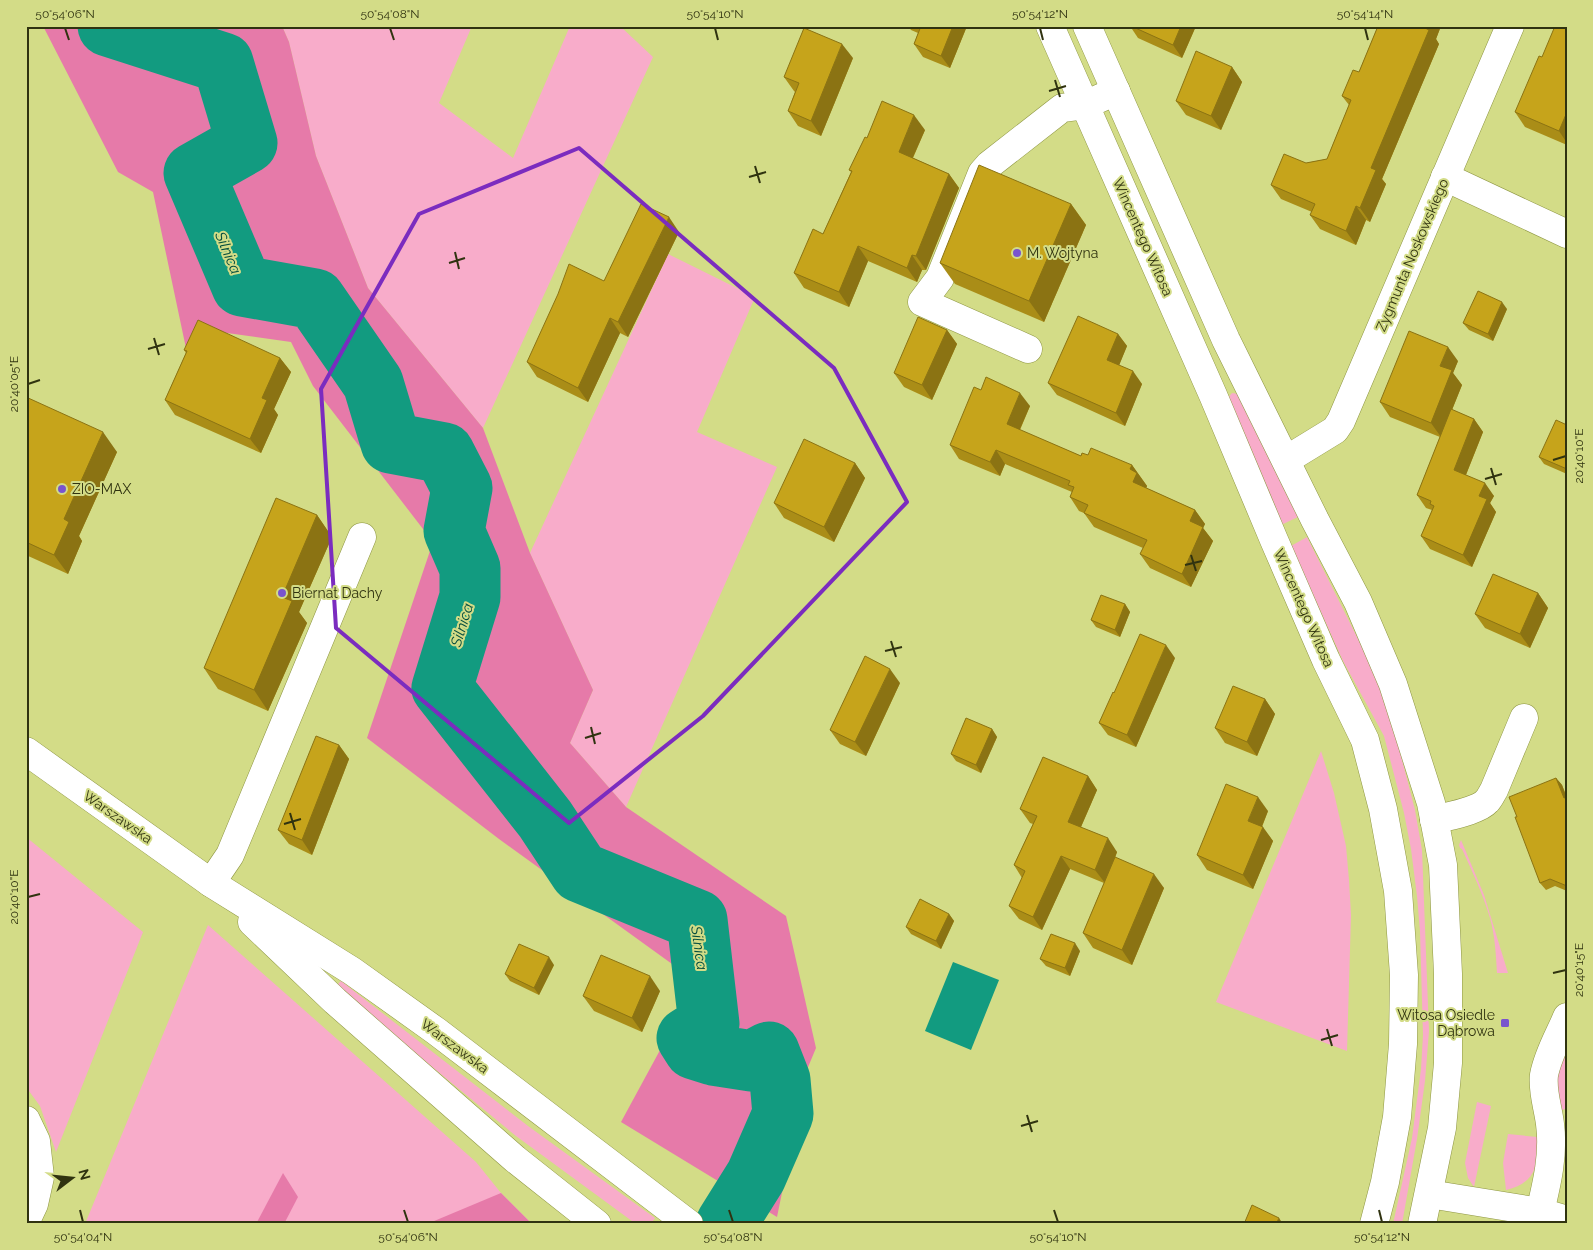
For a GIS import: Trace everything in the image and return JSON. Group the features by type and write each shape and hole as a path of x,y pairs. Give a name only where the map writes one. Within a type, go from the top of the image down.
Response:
{"main road":[{"name":"Wincentego Witosa","path":"1050,26 1213,395 1326,660 1364,740 1383,809 1398,891 1404,975 1403,1044 1397,1117 1385,1182 1374,1224"},
{"path":"1087,26 1226,340 1315,520 1358,602 1393,684 1431,803 1443,865 1448,974 1448,1063 1442,1128 1422,1224"},
{"name":"Zygmunta Noskowskiego","path":"1286,460 1330,434 1341,421 1510,26"},
{"path":"1028,349 922,302 940,278 982,172 1062,108 1085,105 1116,91"},
{"path":"1445,177 1567,234"},
{"path":"211,883 230,855 362,537"},
{"path":"1434,820 1461,813 1480,806 1487,801 1494,790 1524,718"},
{"name":"Warszawska","path":"26,752 211,883 352,971 436,1031 689,1224"},
{"name":"Warszawska","path":"211,883 334,1001 515,1159 597,1224"},
{"path":"1540,1212 1551,1156 1550,1124 1544,1096 1544,1074 1551,1051 1567,1017"},
{"path":"26,1120 36,1141 40,1177 34,1204 26,1221"},
{"path":"1429,1194 1540,1212 1567,1220"}],"highlighted area":[{"path":"579,148 834,368 907,502 703,716 569,823 336,628 321,389 419,214"}],"shaded area":[{"path":"43,26 282,26 289,42 316,156 368,288 483,428 530,553 593,690 570,743 626,807 786,916 816,1048 801,1084 799,1110 777,1217 621,1122 697,982 499,839 367,738 433,542 313,386 291,342 198,329 187,353 153,192 118,172"},
{"path":"282,26 472,26 439,103 513,158 570,26 620,26 653,57 483,428 368,288 316,156 289,42"},
{"path":"668,254 755,297 697,432 777,467 626,807 570,743 593,690 530,553"},
{"path":"1232,393 1238,394 1300,516 1281,525 1227,399"},
{"path":"1307,537 1370,663 1381,691 1398,744 1415,810 1422,850 1429,1031 1425,1081 1417,1139 1402,1224 1393,1224 1412,1138 1421,1069 1423,1035 1420,931 1411,849 1404,813 1384,736 1343,661 1291,546"},
{"path":"1321,751 1334,793 1346,846 1349,880 1351,915 1347,1051 1216,1002"},
{"path":"26,837 143,932 56,1152 40,1106 26,1087"},
{"path":"1461,840 1484,895 1508,973 1497,973 1490,918 1477,883 1460,848"},
{"path":"208,925 476,1162 501,1193 532,1224 85,1224"},
{"path":"341,981 528,1126 655,1218 651,1224 636,1224 516,1136 335,987"},
{"path":"1567,1044 1567,1108 1558,1112 1555,1105 1558,1059"},
{"path":"1477,1102 1491,1106 1474,1187 1468,1178 1465,1163"},
{"path":"1508,1134 1537,1137 1538,1155 1534,1171 1524,1183 1506,1190 1503,1163"},
{"path":"283,1173 298,1197 284,1224 256,1224"},
{"path":"501,1193 532,1224 427,1224"}],"water":[{"path":"953,962 999,980 971,1050 925,1031"},
{"path":"769,1112 788,1122 769,1171 738,1224 712,1224 745,1172"}],"pier":[{"path":"730,1191 751,1206 741,1224 709,1224"}],"building":[{"path":"921,26 953,26 941,56 914,44"},
{"path":"1131,26 1181,26 1173,45"},
{"path":"1378,26 1425,26 1429,30 1371,168 1376,170 1360,208 1356,206 1346,231 1310,215 1315,204 1271,185 1284,154 1306,163 1327,159 1351,100 1342,96 1353,70 1359,72"},
{"path":"1555,26 1567,26 1567,112 1559,131 1515,112 1539,56 1542,57"},
{"path":"804,28 842,44 811,121 788,111 799,83 784,77"},
{"path":"1196,51 1232,67 1211,116 1176,101"},
{"path":"882,101 914,115 899,152 949,174 916,256 912,255 907,268 858,246 839,292 794,273 813,229 823,234 852,171 849,170 865,137 867,138"},
{"name":"M. Wojtyna","path":"979,165 1071,204 1029,301 940,263"},
{"path":"641,204 669,217 618,322 610,318 578,388 527,362 558,294 569,264 604,281"},
{"path":"1478,291 1502,302 1488,334 1463,323"},
{"path":"1078,316 1118,334 1107,360 1133,371 1116,413 1048,383"},
{"path":"918,317 947,330 922,385 894,373"},
{"path":"198,320 280,358 262,398 267,400 250,439 165,400 187,351 184,350"},
{"path":"1409,331 1448,347 1440,366 1452,370 1431,423 1380,402"},
{"path":"986,377 1020,393 1007,424 1081,456 1082,453 1088,455 1091,448 1132,465 1130,469 1137,473 1133,482 1195,510 1190,521 1203,527 1182,574 1140,554 1147,540 1084,513 1088,505 1070,497 1074,487 1068,485 1070,481 996,450 990,462 950,445 974,387 981,390"},
{"path":"26,397 103,432 64,519 69,522 54,555 26,542"},
{"path":"1451,409 1474,419 1454,470 1485,483 1479,496 1487,499 1463,555 1421,536 1434,506 1430,504 1431,501 1417,495"},
{"path":"1556,420 1567,425 1567,469 1539,457"},
{"path":"804,439 855,463 824,527 774,503"},
{"path":"276,498 317,515 282,597 292,601 254,690 204,668"},
{"path":"1493,574 1538,593 1520,634 1475,614"},
{"path":"1101,595 1125,604 1115,630 1091,620"},
{"path":"1140,634 1166,645 1127,735 1099,723"},
{"path":"865,656 890,669 855,742 830,730"},
{"path":"1233,686 1265,699 1247,742 1215,728"},
{"path":"966,718 992,729 976,765 951,754"},
{"path":"316,736 339,745 302,840 278,830"},
{"path":"1043,757 1088,776 1068,822 1108,838 1095,870 1061,856 1033,917 1009,906 1025,871 1014,865 1037,816 1020,809"},
{"path":"1556,778 1564,798 1567,797 1567,886 1550,879 1540,883 1509,797"},
{"path":"1226,784 1258,797 1248,821 1263,827 1243,875 1197,855"},
{"path":"1115,857 1154,874 1122,950 1083,933"},
{"path":"920,899 949,914 936,941 906,927"},
{"path":"1051,934 1075,943 1065,968 1040,959"},
{"path":"519,944 549,957 534,988 505,974"},
{"path":"601,955 650,976 632,1018 583,996"},
{"path":"1252,1205 1279,1218 1276,1224 1244,1224"}],"waterway":[{"name":"Silnica","path":"108,26 223,63 247,143 194,173 242,286 315,299 373,383 391,443 444,453 462,488 454,531 470,568 470,597 442,688 545,819 580,872 697,920 709,1024 687,1038 694,1049 713,1055 752,1061 769,1052 780,1080 783,1114 756,1176 726,1224"}],"place":[{"name":"M. Wojtyna","path":"1017,253"},
{"name":"ZIO-MAX","path":"62,489"},
{"name":"Biernat Dachy","path":"282,593"},
{"name":"Witosa Osiedle Dąbrowa","path":"1505,1023"}]}
